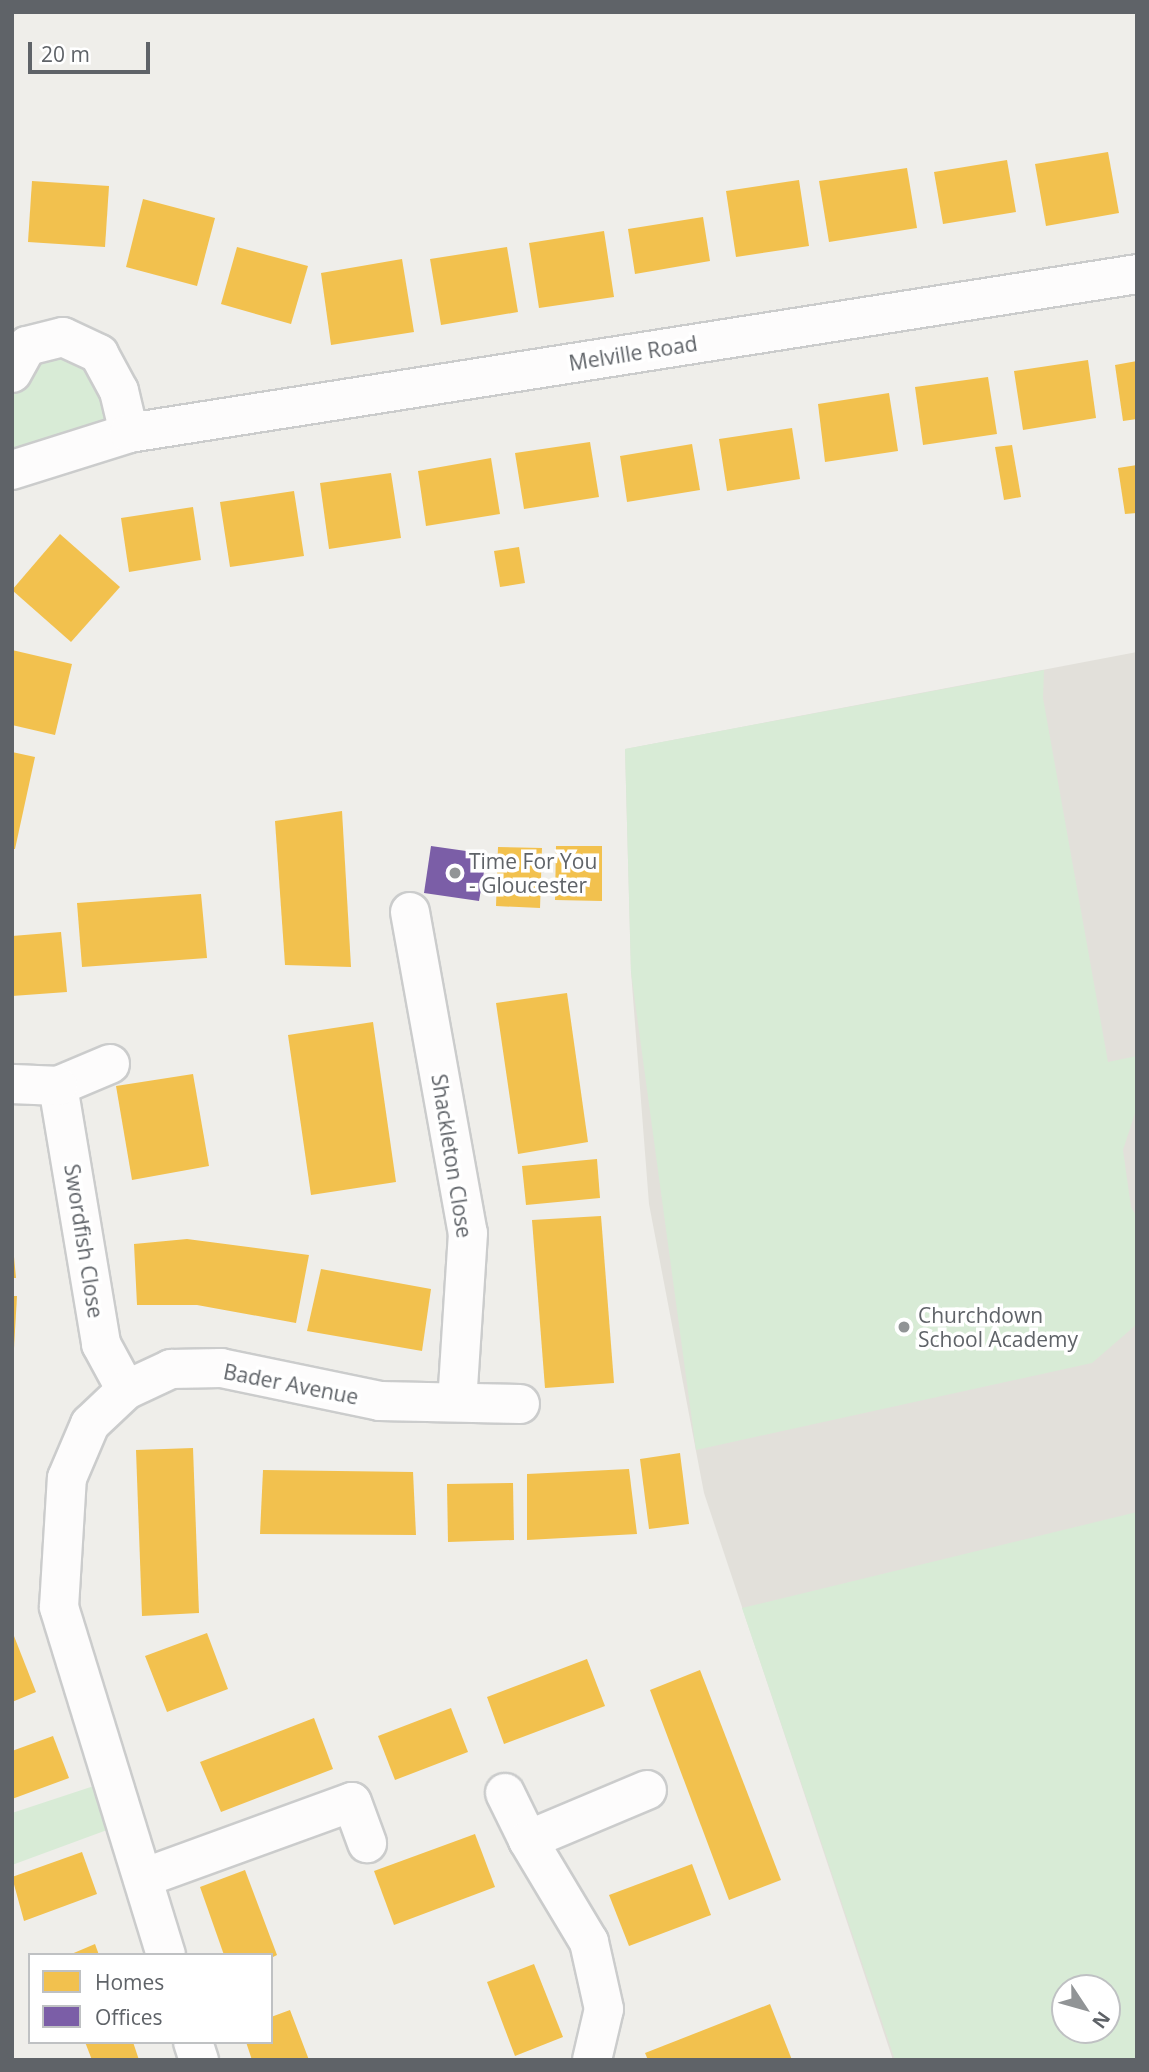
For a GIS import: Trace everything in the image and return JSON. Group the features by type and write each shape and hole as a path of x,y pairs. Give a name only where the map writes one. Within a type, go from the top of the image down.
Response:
{"street":[{"name":"Melville Road","path":"12,461 13,469 128,433 1137,274"},
{"path":"12,373 27,346 63,337 99,354 120,391 128,433"},
{"name":"Shackleton Close","path":"410,912 468,1233 457,1402"},
{"path":"12,1084 58,1086 110,1064"},
{"name":"Swordfish Close","path":"58,1086 102,1344 126,1390"},
{"name":"Bader Avenue","path":"165,1953 60,1607 67,1478 90,1424 126,1390 171,1368 221,1368 380,1401 520,1404"},
{"path":"528,1839 647,1790"},
{"path":"505,1793 528,1839 589,1942 604,2009 592,2060"},
{"path":"143,1878 352,1802 367,1843"}],"shaded area":[{"name":"Churchdown School Academy","path":"1137,652 1137,2060 893,2060 704,1493 649,1204 631,972 625,749"}],"green space":[{"path":"27,346 99,354 129,433 12,461 12,373"},
{"path":"1044,670 1043,698 1108,1062 1137,1056 1137,1107 1123,1150 1131,1207 1137,1217 1137,1324 1092,1363 696,1450 631,972 625,749"},
{"path":"1137,1512 1137,2060 895,2060 742,1608"},
{"path":"112,1780 126,1823 12,1865 12,1813"}],"building: Homes":[{"path":"1108,152 1119,213 1046,226 1035,164"},
{"path":"1007,160 1016,212 943,224 934,172"},
{"path":"907,168 917,228 829,242 819,181"},
{"path":"799,180 809,246 736,257 726,191"},
{"path":"32,181 109,186 105,247 28,242"},
{"path":"143,199 215,218 197,286 126,267"},
{"path":"703,217 710,261 635,274 628,229"},
{"path":"604,231 614,297 539,308 529,243"},
{"path":"237,247 308,266 291,324 221,304"},
{"path":"507,247 518,312 441,325 430,259"},
{"path":"402,259 414,332 331,345 321,273"},
{"path":"1088,360 1096,418 1023,430 1014,371"},
{"path":"1137,361 1137,419 1123,421 1115,365"},
{"path":"988,377 997,434 923,445 915,387"},
{"path":"889,393 898,451 825,462 818,404"},
{"path":"792,428 800,479 727,491 719,439"},
{"path":"590,442 599,497 524,509 515,453"},
{"path":"692,444 700,490 627,502 620,456"},
{"path":"1012,445 1021,497 1004,500 995,447"},
{"path":"491,458 500,514 426,526 418,471"},
{"path":"1137,465 1137,513 1125,514 1118,468"},
{"path":"391,473 401,538 329,549 320,483"},
{"path":"294,491 304,556 230,567 220,502"},
{"path":"193,507 201,560 129,572 121,518"},
{"path":"60,534 120,587 71,642 12,590"},
{"path":"519,547 525,583 500,587 494,551"},
{"path":"12,650 72,664 55,735 12,725"},
{"path":"12,752 35,757 15,849 12,849"},
{"path":"342,811 351,967 285,965 275,821"},
{"path":"556,846 602,846 602,901 555,900"},
{"path":"498,847 542,848 540,908 496,906"},
{"path":"201,894 207,958 82,967 77,903"},
{"path":"61,932 67,992 12,996 12,936"},
{"path":"567,993 588,1142 518,1154 496,1003"},
{"path":"373,1022 396,1182 311,1195 288,1035"},
{"path":"193,1074 209,1166 132,1180 116,1086"},
{"path":"597,1159 600,1198 526,1205 522,1166"},
{"path":"601,1216 614,1383 545,1388 532,1220"},
{"path":"187,1239 309,1255 296,1323 197,1305 137,1305 134,1244"},
{"path":"14,1257 16,1278 12,1278"},
{"path":"321,1269 431,1289 422,1351 307,1331"},
{"path":"12,1296 17,1296 13,1365 12,1365"},
{"path":"193,1448 199,1613 142,1616 136,1450"},
{"path":"680,1453 689,1524 649,1529 640,1459"},
{"path":"629,1469 637,1534 527,1540 527,1474"},
{"path":"263,1470 413,1472 416,1535 260,1534"},
{"path":"513,1483 514,1540 448,1542 447,1484"},
{"path":"12,1631 36,1692 12,1702"},
{"path":"207,1633 228,1689 167,1712 145,1656"},
{"path":"587,1659 605,1706 504,1744 487,1697"},
{"path":"700,1670 781,1880 729,1900 650,1690"},
{"path":"451,1708 468,1752 395,1780 378,1736"},
{"path":"314,1718 333,1769 221,1812 200,1762"},
{"path":"53,1736 69,1778 12,1799 12,1751"},
{"path":"475,1834 495,1887 394,1925 374,1871"},
{"path":"82,1852 97,1894 24,1921 12,1877"},
{"path":"692,1864 711,1915 629,1946 609,1895"},
{"path":"245,1870 277,1955 273,1957 273,1953 223,1953 200,1887"},
{"path":"95,1944 98,1953 74,1953"},
{"path":"534,1964 563,2037 515,2056 487,1982"},
{"path":"770,2004 792,2060 648,2060 645,2053"},
{"path":"290,2010 309,2060 252,2060 247,2044 273,2044 273,2016"},
{"path":"86,2044 134,2044 139,2060 92,2060"}],"building: Offices":[{"name":"Time For You - Gloucester","path":"431,846 487,854 479,901 424,893"}],"place":[{"name":"Time For You - Gloucester","path":"455,873"},
{"name":"Churchdown School Academy","path":"904,1327"}]}
